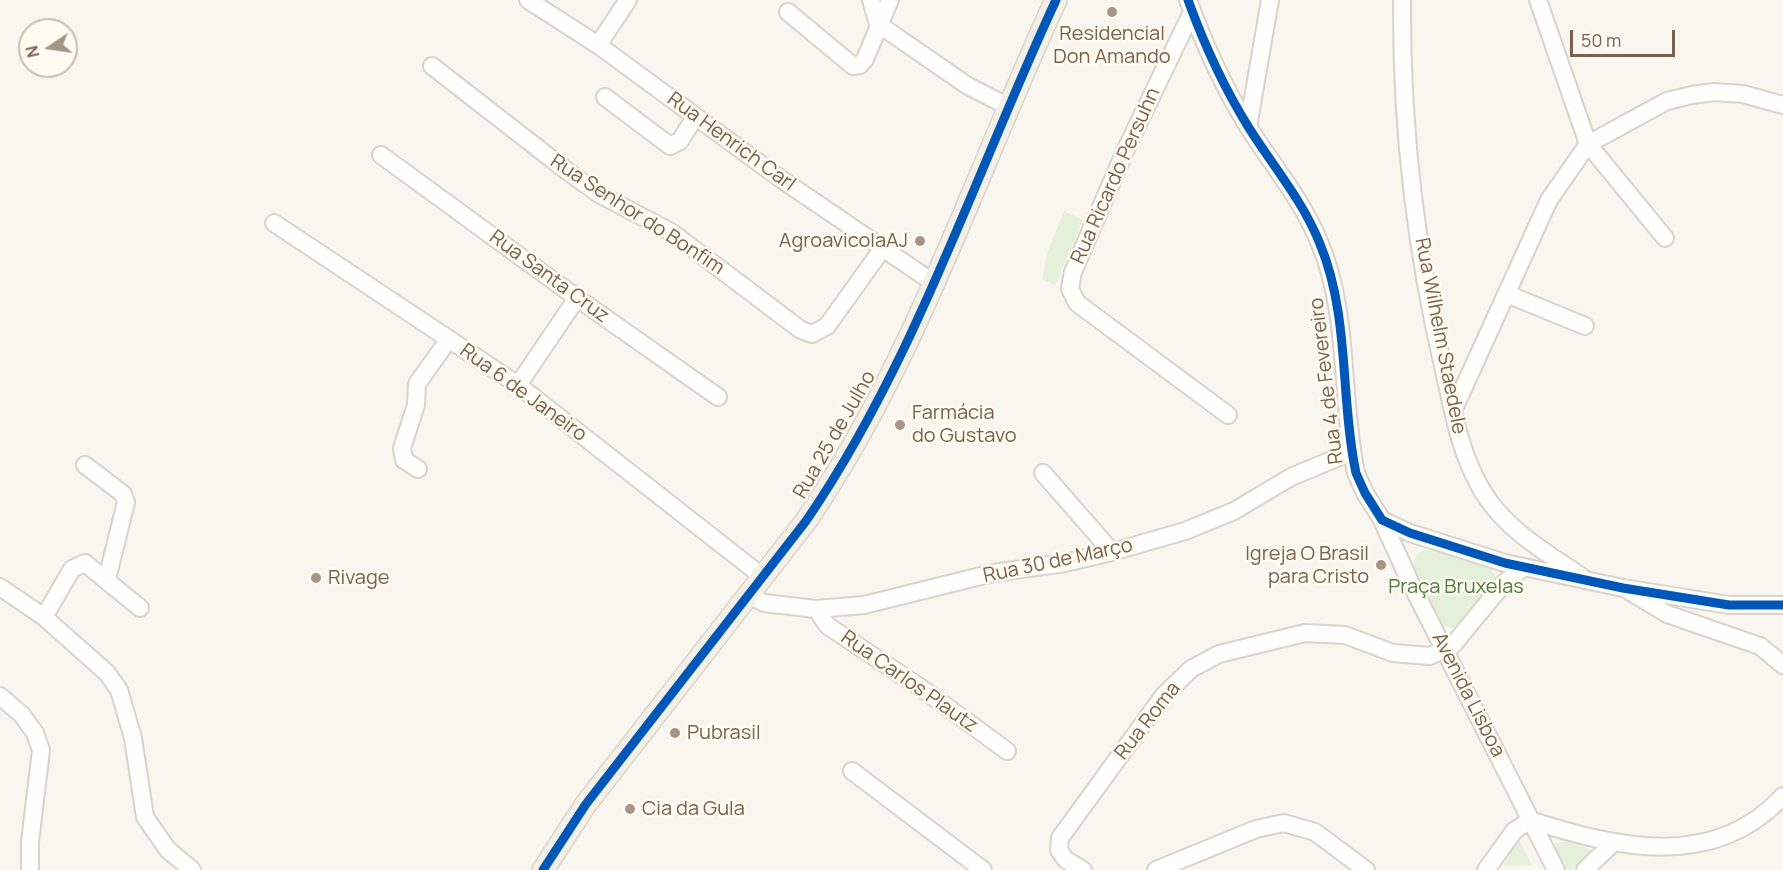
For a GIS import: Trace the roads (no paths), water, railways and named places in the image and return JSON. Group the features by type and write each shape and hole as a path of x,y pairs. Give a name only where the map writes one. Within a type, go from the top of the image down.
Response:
{"main road":[{"name":"Rua 25 de Julho","path":"543,870 586,804 763,577 839,473 878,404 934,283 1056,0"}],"street":[{"name":"Rua Henrich Carl","path":"528,0 598,45 695,117 934,283"},
{"path":"598,45 628,0"},
{"path":"871,0 878,24 968,86 1010,107"},
{"path":"788,12 853,66 865,59 890,0"},
{"path":"1248,127 1270,0"},
{"name":"Rua Wilhelm Staedele","path":"1402,0 1410,165 1425,280 1453,411 1467,461 1483,492 1501,516 1532,545 1588,581"},
{"path":"1538,0 1588,144 1665,238"},
{"name":"Rua 4 de Fevereiro","path":"1190,6 1216,69 1248,127 1302,206 1320,243 1334,283 1356,473 1365,494 1382,520"},
{"name":"Rua Ricardo Persuhn","path":"1190,6 1073,272 1070,289 1077,303 1228,415"},
{"name":"Rua Senhor do Bonfim","path":"432,66 583,182 621,206 646,216 671,232 801,330 812,334 827,326 883,248"},
{"path":"1453,411 1549,200 1588,144 1667,101 1692,95 1714,92 1743,94 1783,105"},
{"path":"605,97 670,146 680,141 695,117"},
{"name":"Rua Santa Cruz","path":"381,155 577,298 718,397"},
{"name":"Rua 6 de Janeiro","path":"274,223 518,385 763,577"},
{"path":"1507,294 1585,326"},
{"path":"518,385 577,298"},
{"path":"418,470 404,460 402,448 416,405 417,384 449,339"},
{"name":"Rua 30 de Março","path":"749,595 764,603 816,609 864,605 993,573 1065,563 1112,552 1185,531 1234,511 1291,477 1352,452"},
{"path":"85,465 123,494 126,502 107,579"},
{"path":"1043,473 1112,552"},
{"path":"1382,520 1410,533 1523,568 1623,588 1729,605 1783,605"},
{"name":"Avenida Lisboa","path":"1382,520 1556,870"},
{"path":"44,617 72,569 86,563 140,608"},
{"path":"1446,651 1469,628 1504,584 1523,568"},
{"path":"0,587 44,617 107,674 119,690 134,738 145,817 168,850 192,870"},
{"path":"1623,588 1667,614 1760,646 1783,665"},
{"name":"Rua Carlos Plautz","path":"816,609 828,626 924,690 1007,751"},
{"name":"Rua Roma","path":"1083,870 1063,865 1059,850 1060,838 1164,695 1191,669 1219,654 1305,633 1345,635 1405,655 1430,656 1446,651"},
{"path":"0,696 22,715 35,733 41,750 30,842 30,870"},
{"path":"852,771 983,870"},
{"path":"1486,870 1514,831 1530,820 1611,845 1654,854 1691,854 1718,847 1751,829 1783,796"},
{"path":"1156,870 1256,829 1284,823 1315,832 1366,870"},
{"path":"1585,870 1611,845"}],"place":[{"name":"Residencial Don Amando","path":"1112,12"},
{"name":"AgroavicolaAJ","path":"920,241"},
{"name":"Farmácia do Gustavo","path":"900,425"},
{"name":"Igreja O Brasil para Cristo","path":"1381,565"},
{"name":"Rivage","path":"316,578"},
{"name":"Pubrasil","path":"675,733"},
{"name":"Cia da Gula","path":"630,809"}],"park label":[{"name":"Praça Bruxelas","path":"1456,587"}]}
